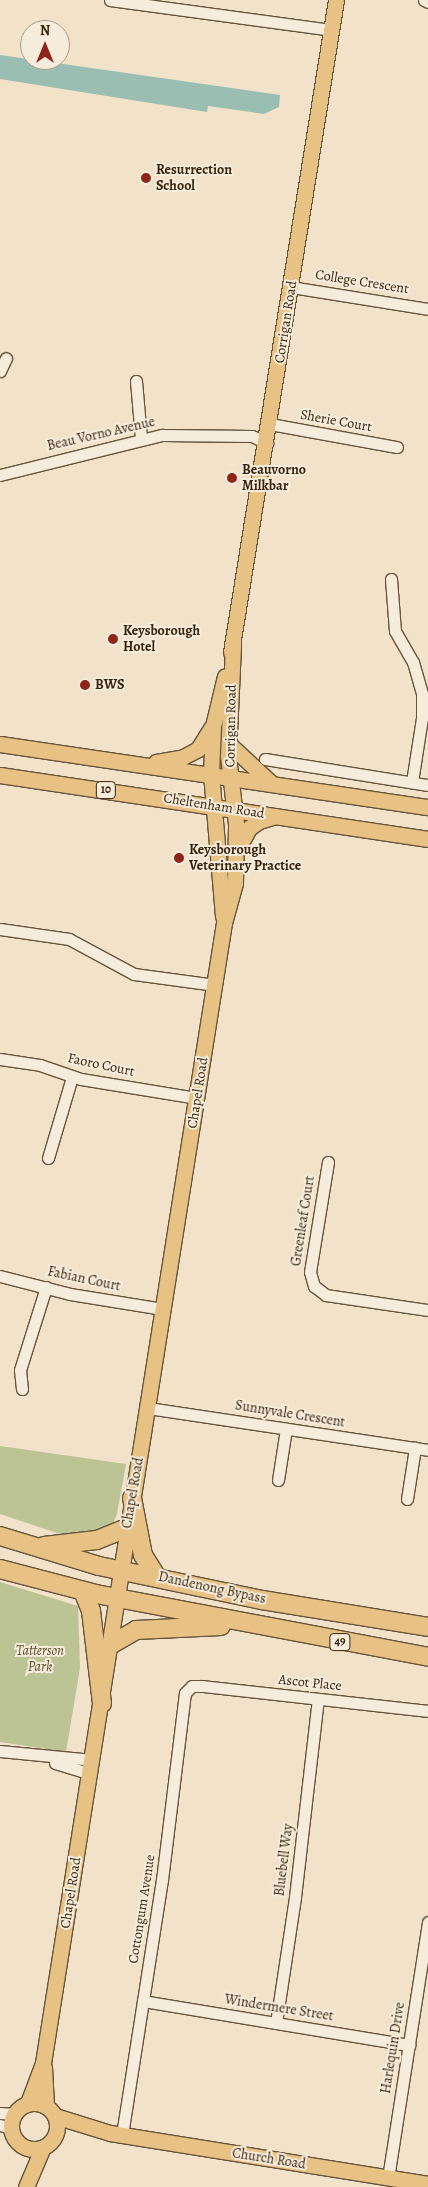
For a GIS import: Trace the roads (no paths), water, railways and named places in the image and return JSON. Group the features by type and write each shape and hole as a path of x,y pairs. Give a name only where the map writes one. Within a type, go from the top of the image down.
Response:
{"highway":[{"path":"132,1498 143,1555 156,1576"},
{"path":"36,1547 97,1540 126,1528"},
{"name":"Dandenong Bypass","path":"0,1536 119,1570 156,1576 262,1600 428,1627"},
{"name":"Dandenong Bypass","path":"0,1569 82,1591 252,1626 428,1657"},
{"path":"82,1591 91,1611 102,1702"},
{"path":"112,1644 136,1630 252,1626"}],"main road":[{"name":"Corrigan Road","path":"211,774 213,726 233,644 267,443 336,0"},
{"name":"Corrigan Road","path":"233,644 229,744 234,808"},
{"path":"144,764 183,756 198,749 213,726"},
{"name":"10","path":"0,744 428,807"},
{"path":"229,744 273,785"},
{"name":"Chapel Road","path":"211,774 212,805 224,923"},
{"name":"Cheltenham Road","path":"0,775 234,808 428,839"},
{"name":"Chapel Road","path":"28,2104 43,2063 112,1644 118,1598 119,1570 148,1408 224,923 235,882 234,808"},
{"path":"236,852 250,828 259,820 278,815"},
{"name":"Chapel Road","path":"43,2063 51,2111 48,2142"},
{"path":"26,2184 22,2146 6,2120 28,2104"},
{"name":"Church Road","path":"28,2104 116,2134"},
{"name":"Church Road","path":"22,2146 48,2142 79,2132 116,2134 428,2184"},
{"path":"26,2184 48,2142"}],"street":[{"path":"110,0 195,6 330,30"},
{"path":"424,0 428,2"},
{"name":"College Crescent","path":"291,287 428,309"},
{"path":"0,372 6,358"},
{"path":"136,381 141,438"},
{"name":"Sherie Court","path":"270,424 397,447"},
{"name":"Beau Vorno Avenue","path":"0,475 141,438 210,435 252,436 267,443"},
{"path":"391,579 395,631 413,662 422,694 422,718 412,782"},
{"path":"265,759 428,785"},
{"path":"0,929 69,939 134,974 215,985"},
{"name":"Faoro Court","path":"0,1059 40,1065 72,1077 197,1098"},
{"path":"48,1158 72,1077"},
{"name":"Greenleaf Court","path":"328,1162 310,1272 314,1286 326,1295 428,1310"},
{"name":"Fabian Court","path":"0,1276 85,1297 163,1309"},
{"path":"22,1389 20,1370 46,1287"},
{"name":"Sunnyvale Crescent","path":"148,1408 428,1450"},
{"path":"278,1480 286,1429"},
{"path":"406,1500 414,1448"},
{"name":"Ascot Place","path":"189,1688 202,1686 428,1711"},
{"name":"Cottongum Avenue","path":"116,2134 143,2001 162,1880 183,1697 189,1688"},
{"name":"Bluebell Way","path":"276,2023 295,1896 318,1699"},
{"path":"0,1752 92,1767"},
{"name":"Harlequin Drive","path":"388,2178 428,1922"},
{"name":"Windermere Street","path":"143,2001 409,2045"}],"water":[{"path":"0,55 20,58 20,70 70,70 70,65 280,95 279,107 264,114 208,106 207,112 0,79"}],"place":[{"name":"Resurrection School","path":"146,178"},
{"name":"Beauvorno Milkbar","path":"232,478"},
{"name":"Keysborough Hotel","path":"113,639"},
{"name":"BWS","path":"85,685"},
{"name":"Keysborough Veterinary Practice","path":"179,858"}],"park label":[{"name":"Tatterson Park","path":"40,1659"}]}
